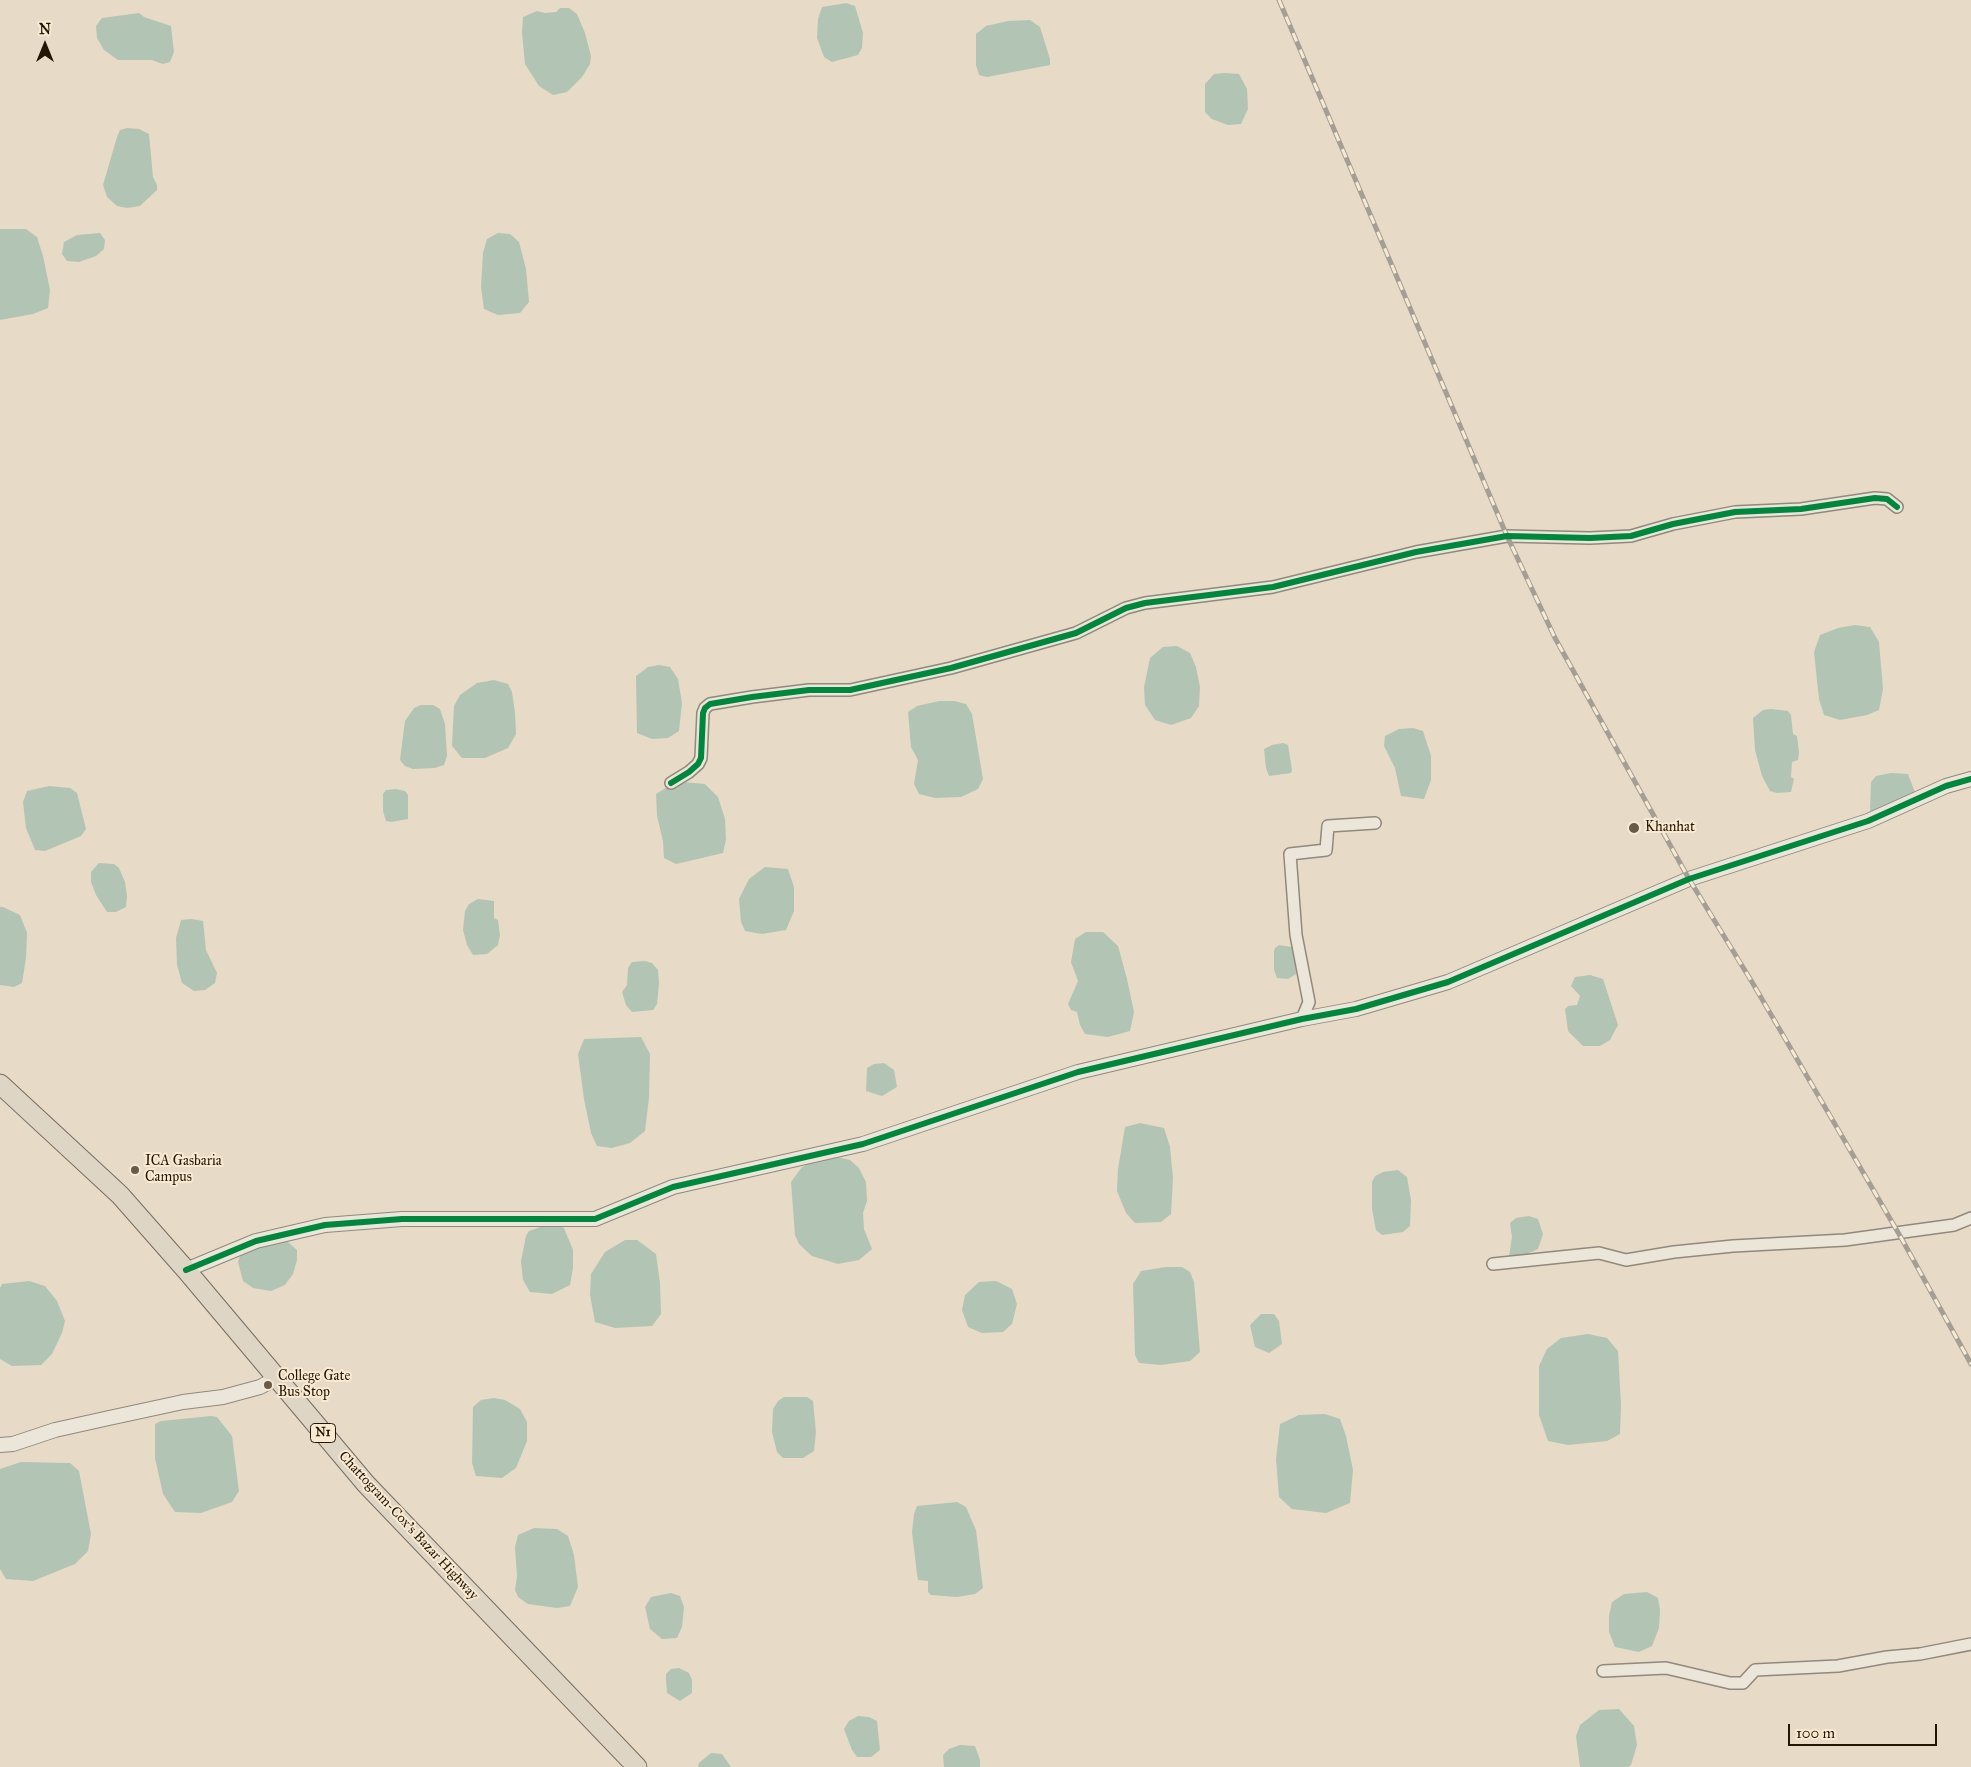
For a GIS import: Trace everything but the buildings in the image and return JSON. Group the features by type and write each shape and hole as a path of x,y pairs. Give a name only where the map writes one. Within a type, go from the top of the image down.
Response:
{"highway":[{"name":"Chattogram-Cox's Bazar Highway","path":"0,1084 120,1194 366,1484 637,1767"}],"street":[{"path":"671,784 689,772 698,764 701,758 703,713 710,704 752,696 809,690 850,690 951,668 1076,633 1126,608 1144,603 1273,587 1416,552 1507,536 1624,537 1673,524 1735,512 1801,509 1874,498 1887,499 1897,507"},
{"path":"186,1270 256,1241 325,1225 402,1219 596,1218 673,1187 863,1144 1078,1072 1302,1019 1356,1009 1448,982 1689,879 1868,821 1946,786 1971,779"},
{"path":"1302,1019 1309,1002 1296,935 1290,854 1326,850 1328,826 1374,823"},
{"path":"1493,1264 1598,1253 1626,1260 1674,1252 1733,1246 1845,1240 1954,1225 1971,1218"},
{"path":"0,1445 13,1444 55,1430 183,1402 223,1397 260,1387 277,1378"},
{"path":"1603,1671 1666,1668 1730,1683 1743,1683 1755,1670 1838,1666 1887,1657 1920,1654 1971,1644"}],"shaded area":[{"path":"846,3 855,6 863,33 862,48 858,55 832,62 824,57 817,38 818,19 822,7"},
{"path":"560,8 569,8 577,14 585,33 591,56 590,64 582,77 567,92 553,95 539,86 525,64 522,33 523,17 537,11 545,13 556,12"},
{"path":"139,13 144,17 171,26 174,52 170,62 163,64 152,60 118,60 104,50 97,38 96,26 102,18"},
{"path":"1030,20 1040,27 1050,59 1050,65 987,77 979,75 976,65 976,34 986,26 1008,21"},
{"path":"1214,74 1239,74 1247,89 1248,109 1241,124 1228,125 1212,119 1205,112 1205,84"},
{"path":"127,128 139,129 149,134 153,177 157,190 140,206 127,208 117,206 107,197 103,185 117,137 120,130"},
{"path":"0,229 26,229 37,237 50,290 48,308 33,314 0,320"},
{"path":"100,233 105,240 104,249 96,256 79,262 67,261 62,254 64,242 77,235"},
{"path":"498,233 510,234 519,242 526,269 529,302 520,313 498,315 484,309 481,287 483,253 487,239"},
{"path":"1855,625 1870,627 1879,642 1883,689 1879,710 1867,715 1840,720 1824,715 1819,699 1814,652 1820,635 1838,628"},
{"path":"1177,646 1190,653 1196,667 1200,687 1199,706 1191,718 1171,725 1155,720 1145,705 1144,687 1150,658 1163,647"},
{"path":"659,665 670,667 678,679 682,703 679,731 668,738 652,739 637,733 636,676 648,667"},
{"path":"494,680 508,684 512,692 516,734 508,748 485,758 462,758 452,746 454,706 460,695 477,683"},
{"path":"939,701 954,701 966,704 972,714 983,779 978,789 961,797 935,798 919,794 914,784 918,760 911,747 908,712 917,706"},
{"path":"421,705 433,705 440,709 445,724 447,756 444,765 435,768 413,769 405,766 400,760 405,721 414,708"},
{"path":"1763,710 1788,711 1791,715 1793,734 1797,736 1799,753 1798,760 1792,762 1791,777 1794,779 1791,792 1777,793 1770,791 1762,776 1755,750 1753,718"},
{"path":"1413,728 1423,731 1431,756 1431,780 1424,799 1401,796 1395,768 1384,746 1385,736 1399,729"},
{"path":"1283,743 1288,745 1291,773 1269,776 1264,749"},
{"path":"1891,773 1908,774 1916,795 1878,815 1870,812 1871,782 1876,776"},
{"path":"682,782 705,784 718,797 725,819 726,840 723,853 676,864 664,858 663,841 657,816 656,794 669,786"},
{"path":"49,786 70,788 77,793 86,829 81,836 45,851 35,850 26,828 23,802 27,791"},
{"path":"396,789 405,791 408,795 408,819 386,821 383,811 383,794 386,790"},
{"path":"99,863 114,864 119,868 125,882 126,907 116,912 107,912 96,895 91,882 91,872"},
{"path":"765,867 788,869 794,887 794,911 786,930 762,934 745,931 741,922 739,899 749,879"},
{"path":"478,899 494,901 494,918 498,920 500,935 498,945 487,954 473,955 467,945 463,930 465,911 469,904"},
{"path":"0,907 20,915 27,933 22,983 14,987 0,985"},
{"path":"181,920 203,921 206,950 217,973 215,983 205,990 194,991 182,983 177,965 176,938"},
{"path":"1086,932 1103,932 1118,946 1134,1012 1130,1031 1108,1037 1085,1034 1080,1025 1077,1012 1071,1010 1068,1004 1078,981 1071,962 1075,939"},
{"path":"1279,945 1292,947 1295,954 1296,974 1288,979 1277,978 1274,970 1274,951"},
{"path":"645,961 652,963 658,970 657,1004 653,1010 632,1012 626,1005 622,992 627,985 628,968 632,962"},
{"path":"1590,975 1603,979 1618,1025 1610,1040 1600,1046 1583,1046 1568,1031 1565,1009 1568,1006 1577,1005 1580,996 1571,986 1575,977"},
{"path":"641,1037 650,1054 649,1098 645,1131 630,1143 612,1148 597,1146 591,1133 578,1054 584,1039"},
{"path":"884,1063 894,1070 897,1087 882,1096 866,1091 867,1068 874,1064"},
{"path":"1140,1123 1164,1128 1170,1147 1173,1178 1171,1214 1161,1222 1135,1223 1126,1213 1117,1191 1118,1169 1125,1127"},
{"path":"837,1157 850,1160 859,1168 866,1182 867,1201 863,1213 864,1229 872,1249 859,1260 838,1264 812,1256 799,1244 795,1235 791,1182 802,1167 818,1159"},
{"path":"1398,1170 1407,1177 1411,1200 1410,1226 1403,1232 1382,1235 1376,1230 1372,1209 1372,1182 1375,1176 1383,1172"},
{"path":"1529,1216 1538,1219 1543,1234 1538,1249 1523,1256 1509,1256 1512,1237 1510,1223 1516,1218"},
{"path":"557,1224 564,1228 573,1250 573,1268 570,1285 552,1294 530,1292 523,1280 521,1261 526,1236 529,1231 546,1225"},
{"path":"282,1240 288,1242 297,1250 297,1260 293,1274 285,1285 271,1291 253,1288 243,1281 238,1262 241,1253 247,1248"},
{"path":"625,1240 637,1240 656,1254 660,1283 661,1314 652,1326 615,1328 595,1322 590,1295 591,1274 605,1252"},
{"path":"1166,1267 1182,1267 1190,1272 1194,1282 1200,1352 1190,1361 1161,1365 1139,1363 1135,1355 1133,1284 1141,1271"},
{"path":"29,1281 45,1286 57,1301 65,1321 62,1333 52,1354 41,1365 12,1366 0,1359 0,1288 2,1284"},
{"path":"996,1281 1012,1289 1017,1304 1012,1324 1003,1332 982,1333 968,1327 962,1310 965,1295 979,1282"},
{"path":"1261,1314 1274,1314 1279,1321 1282,1344 1269,1353 1255,1347 1250,1325"},
{"path":"1588,1334 1607,1338 1618,1351 1621,1404 1620,1434 1607,1441 1568,1445 1548,1441 1539,1415 1539,1366 1547,1349 1561,1338"},
{"path":"784,1397 807,1397 813,1401 816,1432 814,1451 803,1458 783,1458 777,1452 772,1432 773,1409 778,1401"},
{"path":"494,1398 505,1400 520,1409 527,1422 527,1441 516,1468 502,1478 476,1476 472,1463 473,1407 481,1400"},
{"path":"1325,1414 1340,1419 1346,1436 1353,1470 1350,1503 1326,1513 1292,1509 1279,1497 1276,1459 1280,1424 1299,1415"},
{"path":"217,1417 232,1436 239,1491 232,1502 201,1513 175,1512 163,1494 155,1458 155,1424 161,1421"},
{"path":"21,1462 70,1463 79,1471 91,1534 88,1551 75,1564 33,1581 6,1579 0,1569 0,1469"},
{"path":"957,1502 966,1507 976,1530 983,1588 975,1594 957,1597 931,1595 928,1592 928,1581 918,1580 912,1532 914,1514 917,1506"},
{"path":"534,1528 557,1529 568,1536 574,1555 578,1587 570,1606 557,1608 528,1604 518,1597 515,1590 517,1576 515,1547 518,1535"},
{"path":"1647,1592 1658,1598 1660,1610 1659,1628 1652,1646 1639,1652 1615,1647 1609,1632 1609,1616 1612,1602 1624,1594"},
{"path":"671,1593 680,1596 684,1607 682,1627 677,1638 662,1639 650,1629 645,1607 651,1597"},
{"path":"679,1668 689,1673 692,1680 692,1693 680,1701 667,1693 666,1679 666,1674 671,1669"},
{"path":"1619,1709 1634,1726 1637,1745 1631,1765 1628,1767 1580,1767 1576,1736 1580,1725 1599,1710"},
{"path":"858,1716 869,1717 877,1721 880,1750 871,1757 857,1757 852,1750 844,1729 849,1721"},
{"path":"960,1745 975,1746 980,1760 980,1767 944,1767 943,1755 949,1749"},
{"path":"711,1753 722,1754 731,1767 698,1767 699,1763"}],"railway":[{"path":"1279,0 1507,536 1555,638 1689,879 1752,982 1899,1234 1971,1364"}],"cycle path":[{"path":"671,783 689,772 698,764 701,758 703,713 710,704 809,690 850,690 951,668 1076,633 1126,608 1145,603 1273,587 1416,552 1507,536 1590,538 1631,536 1673,524 1735,512 1801,509 1875,498 1887,499 1897,507"},
{"path":"186,1270 256,1241 325,1225 402,1219 595,1219 673,1187 863,1144 1078,1072 1302,1019 1356,1009 1448,982 1689,879 1868,821 1946,786 1971,779"}],"place":[{"name":"Khanhat","path":"1634,828"},
{"name":"ICA Gasbaria Campus","path":"135,1170"},
{"name":"College Gate Bus Stop","path":"268,1385"}]}
